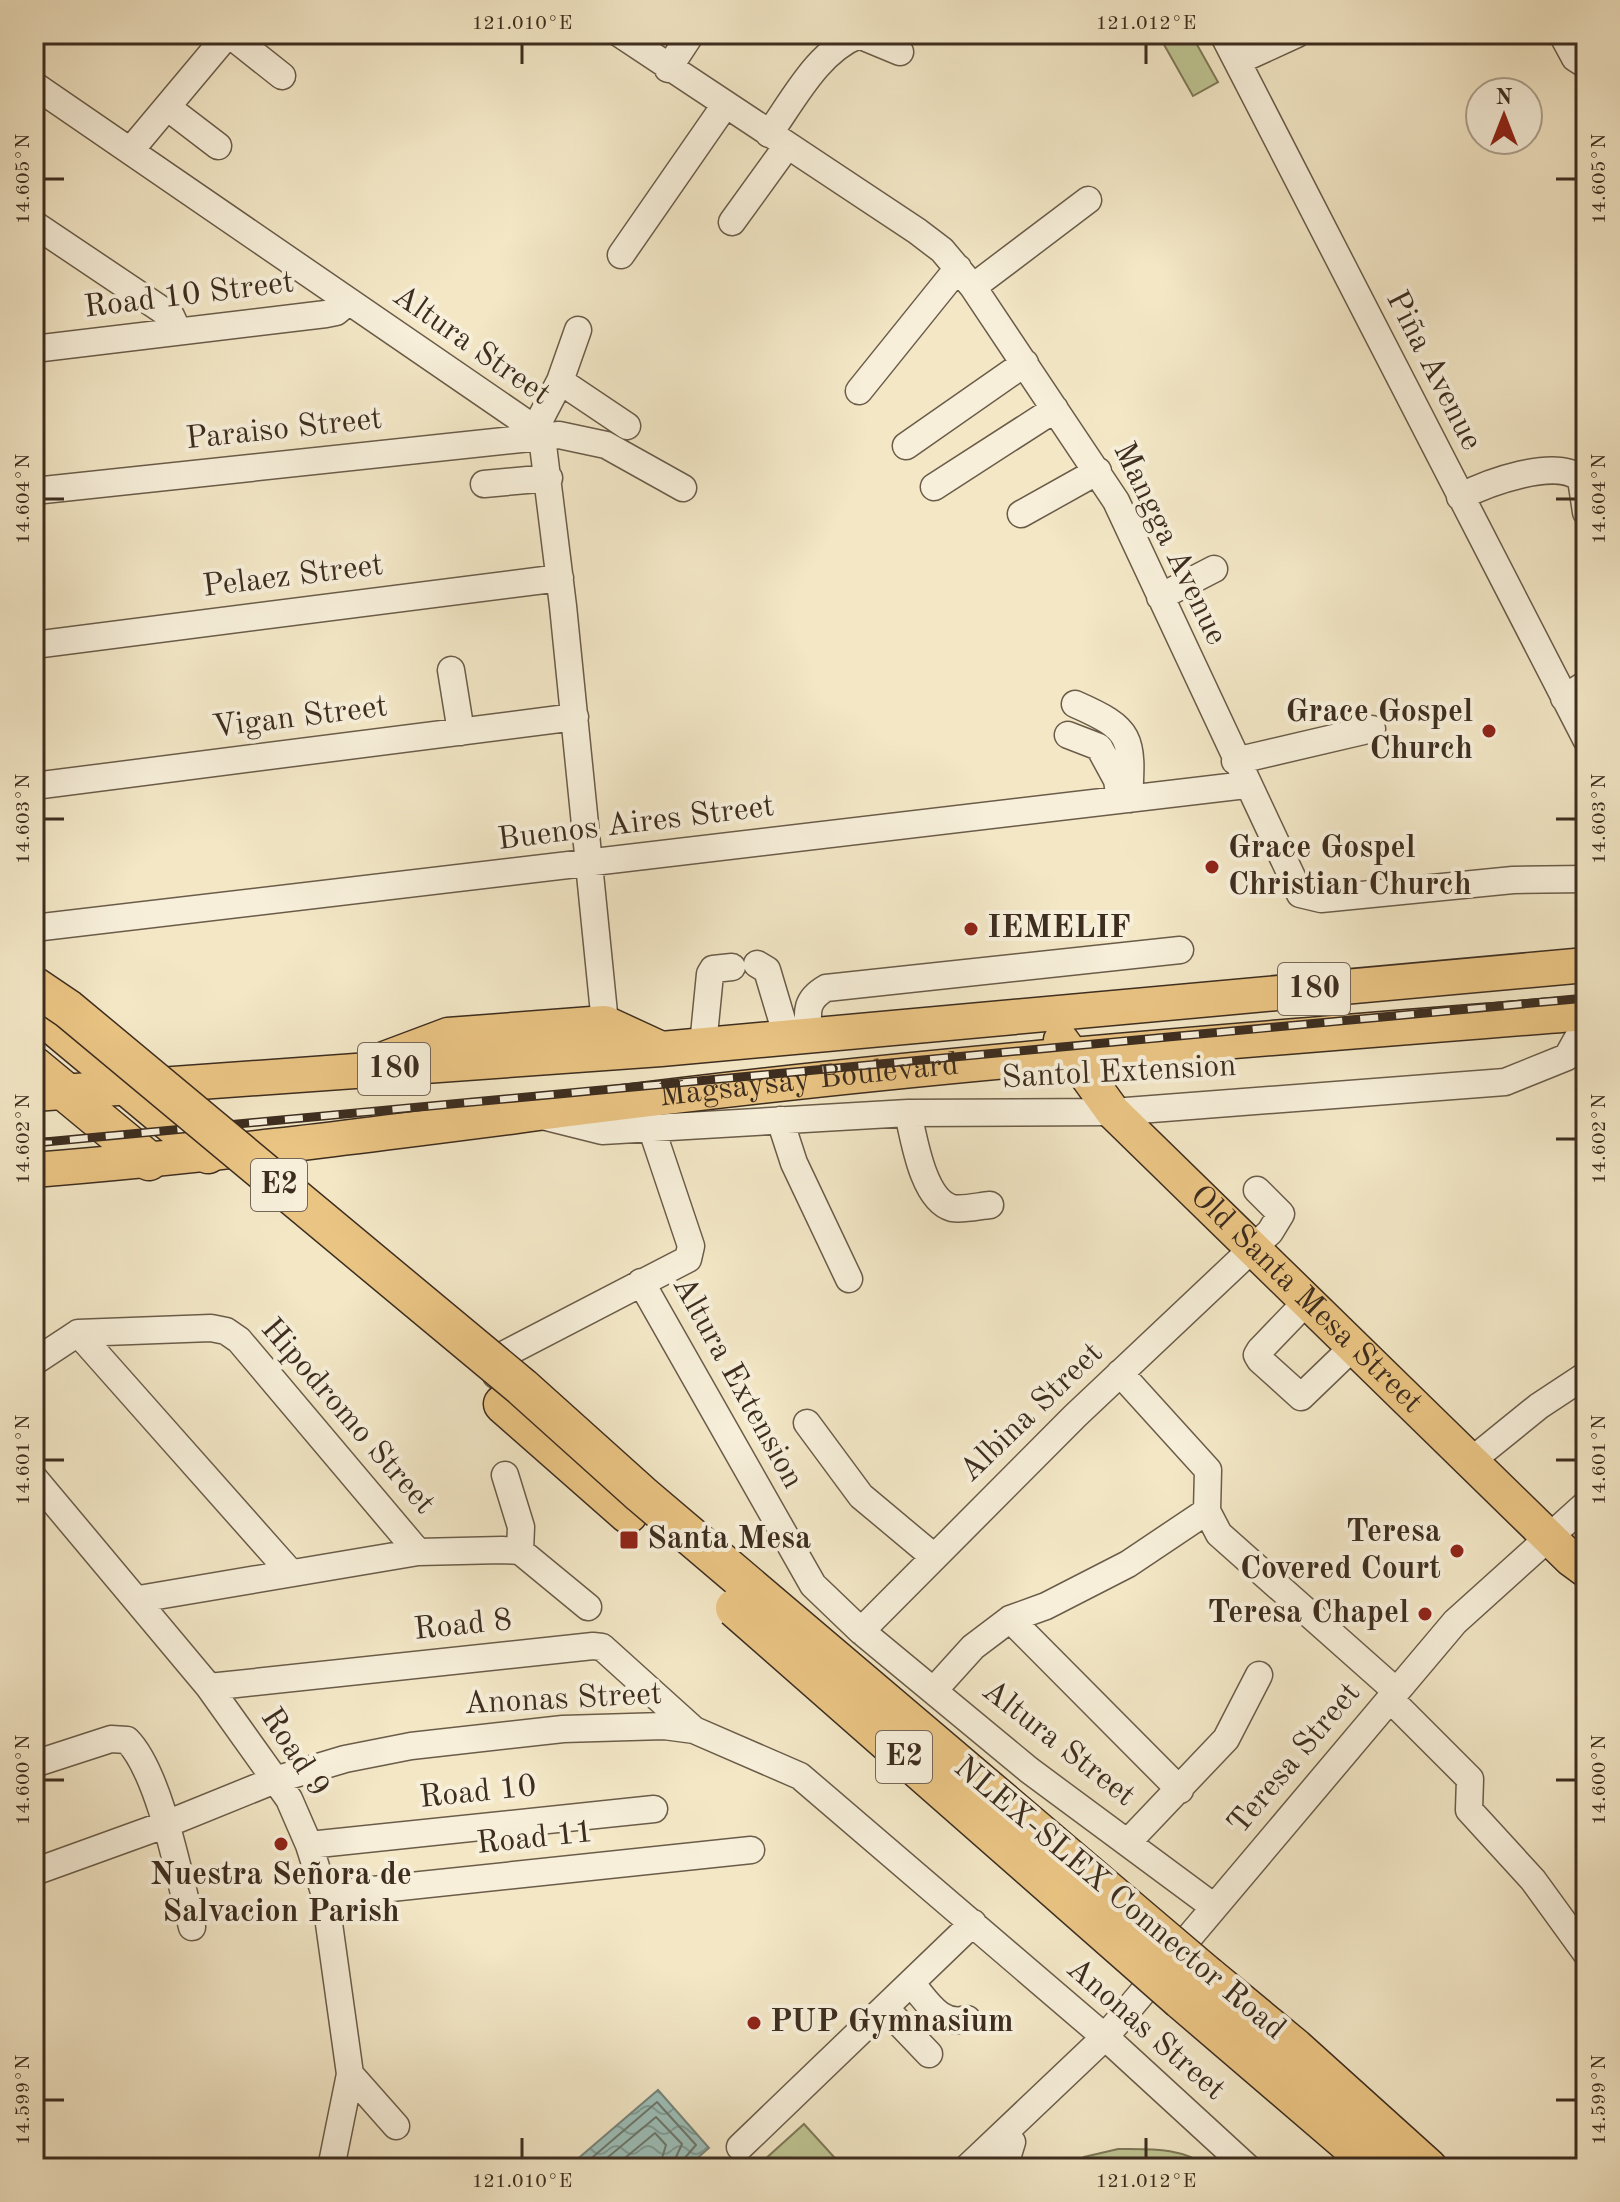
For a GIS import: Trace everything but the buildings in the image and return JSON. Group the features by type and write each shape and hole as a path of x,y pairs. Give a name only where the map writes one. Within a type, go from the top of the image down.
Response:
{"highway":[{"name":"NLEX-SLEX Connector Road","path":"34,986 68,1009 507,1379 1295,2048 1428,2168"},
{"path":"34,1009 208,1154"},
{"name":"NLEX-SLEX Connector Road","path":"34,1015 503,1404 1181,2000 1377,2168"},
{"path":"34,1066 49,1092 149,1161"},
{"path":"127,1085 149,1161"}],"main road":[{"name":"Magsaysay Boulevard","path":"49,1092 661,1049 1586,965"},
{"name":"Old Santa Mesa Street","path":"1043,1013 1113,1112 1573,1562"},
{"name":"Magsaysay Boulevard","path":"34,1170 149,1161 536,1115 647,1114 1070,1054 1586,1013"},
{"path":"348,1073 448,1035 605,1023 661,1049"}],"street":[{"path":"130,151 229,34 282,76"},
{"name":"Mangga Avenue","path":"620,34 668,69 917,231 965,277 1116,501 1295,888 1306,897 1513,880 1586,879"},
{"path":"668,69 691,34"},
{"name":"Piña Avenue","path":"1223,34 1586,739"},
{"path":"1238,61 1297,34"},
{"path":"1562,34 1575,58 1586,65"},
{"path":"732,222 829,53 843,41 859,35 900,52"},
{"name":"Altura Street","path":"34,85 538,433 549,478 605,1023"},
{"path":"621,255 725,105"},
{"path":"167,107 218,146"},
{"path":"859,391 965,277 1088,200"},
{"path":"34,224 171,316 178,331"},
{"name":"Road 10 Street","path":"34,349 326,314 336,312 348,302"},
{"path":"538,433 578,330"},
{"path":"906,446 1025,363"},
{"path":"560,381 627,426"},
{"path":"934,487 1055,409"},
{"name":"Paraiso Street","path":"34,491 538,433 593,440 683,488"},
{"path":"1460,497 1498,479 1564,470 1581,479 1586,512"},
{"path":"1021,514 1098,471"},
{"path":"484,484 549,478"},
{"path":"1160,597 1214,569"},
{"name":"Pelaez Street","path":"34,645 560,578"},
{"path":"451,670 461,732"},
{"path":"1564,698 1586,684"},
{"path":"1075,704 1114,721 1121,730 1130,756 1124,800"},
{"name":"Vigan Street","path":"34,786 575,717"},
{"name":"Buenos Aires Street","path":"34,928 1124,800 1241,773 1372,729"},
{"path":"1068,735 1099,747 1124,800"},
{"path":"798,1036 814,995 826,988 1180,950"},
{"path":"703,1045 710,974 713,969 745,965 767,970 798,1036"},
{"name":"Santol Extension","path":"647,1114 780,1120 908,1113 1113,1112 1505,1082 1567,1057 1586,1023"},
{"path":"908,1113 919,1161 932,1191 943,1204 954,1209 990,1205"},
{"name":"Altura Extension","path":"507,1379 492,1364 499,1357 688,1259 691,1253 647,1114"},
{"path":"780,1120 794,1163 849,1279"},
{"name":"Albina Street","path":"861,1631 1120,1373 1281,1219 1276,1208 1257,1190"},
{"name":"Altura Extension","path":"641,1282 813,1585 861,1631"},
{"path":"1308,1300 1260,1350 1257,1355 1260,1360 1301,1397 1354,1346"},
{"name":"Hipodromo Street","path":"78,1333 211,1328 226,1331 239,1340 418,1552"},
{"path":"34,1362 78,1333 290,1572"},
{"path":"1120,1373 1208,1470 1207,1511 1219,1534 1393,1695 1470,1779 1467,1809 1533,1880 1586,1953"},
{"path":"1471,1461 1539,1406 1586,1375"},
{"path":"807,1423 861,1496 934,1557"},
{"path":"505,1475 521,1527 520,1551 588,1607"},
{"path":"34,1478 139,1599"},
{"name":"Teresa Street","path":"1101,2049 1214,1907 1455,1622 1573,1562 1586,1504"},
{"path":"935,1689 973,1647 1010,1619 1046,1606 1128,1564 1207,1511"},
{"name":"Hipodromo Street","path":"139,1599 418,1552 520,1551"},
{"path":"738,1576 808,1638"},
{"name":"Road 9","path":"139,1599 209,1687 289,1799 309,1845 325,1895 350,2074 331,2168"},
{"path":"1010,1619 1180,1790"},
{"name":"Altura Street","path":"861,1631 935,1689 1029,1770 1214,1907"},
{"name":"Road 8","path":"209,1687 593,1646 602,1647 694,1730"},
{"path":"1128,1842 1226,1739 1259,1675"},
{"name":"Anonas Street","path":"34,1872 164,1825 275,1780 345,1759 489,1735 631,1726 694,1730 800,1776 1101,2049 1248,2168"},
{"path":"34,1764 111,1739 127,1740 137,1751 164,1825 192,1927"},
{"name":"Road 10","path":"309,1845 654,1809"},
{"name":"Road 11","path":"325,1895 751,1850"},
{"path":"740,2147 967,1930"},
{"path":"911,1983 941,2017 957,2022 967,2019"},
{"path":"886,2009 929,2054"},
{"path":"985,2168 1101,2049"},
{"path":"967,2168 1101,2049"},
{"path":"350,2074 396,2126"},
{"path":"1004,2168 1012,2142"}],"green space":[{"path":"1158,34 1191,34 1218,82 1193,96"},
{"path":"804,2124 844,2168 769,2168 763,2161"},
{"path":"1118,2149 1178,2153 1210,2168 1067,2168 1084,2157"}],"water":[{"path":"658,2090 709,2148 686,2168 567,2168"}],"railway":[{"path":"34,1143 1586,998"}],"place":[{"name":"Grace Gospel Church","path":"1489,731"},
{"name":"Grace Gospel Christian Church","path":"1212,867"},
{"name":"IEMELIF","path":"971,929"},
{"name":"Santa Mesa","path":"629,1540"},
{"name":"Teresa Covered Court","path":"1457,1551"},
{"name":"Teresa Chapel","path":"1425,1614"},
{"name":"Nuestra Señora de Salvacion Parish","path":"281,1844"},
{"name":"PUP Gymnasium","path":"754,2023"}]}
